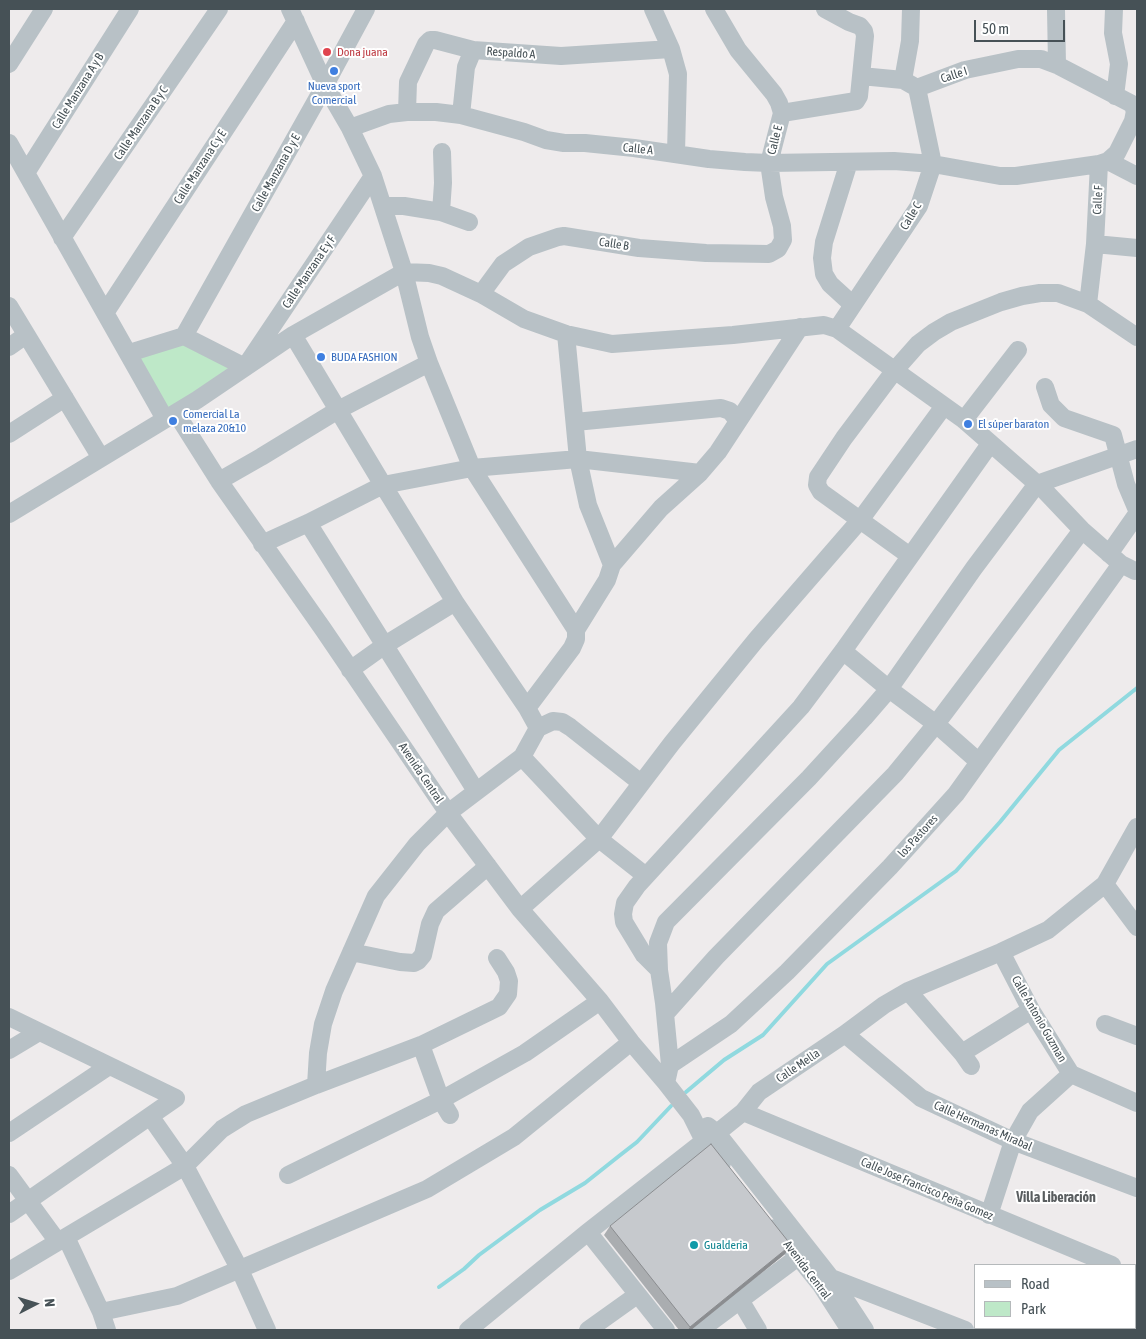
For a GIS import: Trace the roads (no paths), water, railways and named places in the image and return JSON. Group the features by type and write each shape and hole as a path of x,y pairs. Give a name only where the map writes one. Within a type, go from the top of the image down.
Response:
{"street":[{"path":"9,64 44,9"},
{"name":"Calle Manzana A y B","path":"26,173 130,9"},
{"name":"Calle Manzana B y C","path":"62,238 219,9"},
{"name":"Calle Manzana D y E","path":"184,336 366,9"},
{"path":"653,9 671,49 678,74 676,153"},
{"name":"Calle E","path":"714,9 738,50 780,103 782,113 769,163 769,172 782,226 783,240 778,249 769,254"},
{"path":"782,113 856,101 859,96 864,31 860,26 825,9"},
{"path":"911,9 910,84 933,164"},
{"path":"1056,9 1056,65"},
{"path":"1114,9 1113,33 1119,64 1115,96"},
{"path":"293,15 325,85 350,128 373,176 404,272 420,337 472,468 576,630"},
{"name":"Calle Manzana C y E","path":"105,313 293,15"},
{"name":"Respaldo A","path":"407,112 408,82 426,44 430,40 472,50 561,56 671,49"},
{"path":"461,115 466,67 472,50"},
{"name":"Calle I","path":"861,76 910,84 1018,59 1041,59 1135,104"},
{"path":"1104,163 1117,153 1133,121 1135,104"},
{"name":"Calle A","path":"350,128 389,114 436,112 461,115 546,140 564,143 585,143 709,158 769,163 894,161 933,164 1000,176 1016,176 1104,163"},
{"name":"Avenida Central","path":"9,143 129,353 448,813 520,909 600,1001 691,1115 831,1278 866,1330"},
{"path":"441,212 443,183 442,152"},
{"path":"848,162 824,242 822,258 824,274 830,284 853,305"},
{"path":"1104,163 1137,176"},
{"name":"Calle F","path":"1088,304 1104,163"},
{"name":"Calle C","path":"837,329 919,206 933,164"},
{"name":"Calle Manzana E y F","path":"245,367 373,176"},
{"path":"383,206 404,206 441,212 470,222"},
{"name":"Calle B","path":"481,294 503,264 529,248 564,236 639,248 706,253 769,254"},
{"path":"1096,244 1137,248"},
{"path":"9,514 171,416 293,335 404,272 436,274 481,294 524,319 566,334 612,344 732,335 824,325 837,329 964,420 1037,484 1082,530 1122,563"},
{"path":"910,556 821,492 817,484 818,477 844,438 895,370 918,344 951,322 1000,302 1040,293 1058,293 1088,304 1137,338"},
{"path":"9,306 101,458"},
{"path":"527,708 572,648 576,639 576,630 607,580 612,565 661,508 700,473 718,452 800,327"},
{"path":"566,334 578,459 588,505 612,565"},
{"path":"9,347 26,335"},
{"path":"293,335 382,485 455,602 527,708 538,728"},
{"path":"129,353 184,336 245,367"},
{"path":"964,420 1018,350"},
{"path":"219,481 261,458 338,410 429,363"},
{"path":"1045,386 1051,405 1064,418 1113,435 1126,484 1137,510"},
{"path":"9,434 65,398"},
{"path":"520,909 599,839 641,783 756,640 861,519 944,406"},
{"path":"575,422 721,408 730,411 738,420"},
{"path":"659,970 644,955 624,922 625,903 646,876 801,707 843,652 990,444"},
{"path":"666,1083 670,1065 666,1013 659,970 658,943 666,922 809,778 889,689 1037,484 1137,449"},
{"path":"262,544 382,485 472,468 578,459 700,473"},
{"name":"los Pastores","path":"670,1065 732,1024 787,972 956,794 1122,563 1137,514"},
{"path":"308,523 476,791"},
{"path":"666,1013 730,943 894,774 936,724 1082,530"},
{"path":"350,670 455,602"},
{"path":"843,652 936,724 979,762"},
{"path":"316,1085 318,1052 323,1024 334,991 376,896 417,844 448,813 522,757 538,728 553,721 562,722 641,783"},
{"path":"522,757 599,839 646,876"},
{"name":"Calle Mella","path":"468,1330 588,1232 743,1112 759,1092 845,1034 884,1005 908,991 1048,930 1105,884 1137,827"},
{"path":"351,952 406,963 418,961 423,955 430,924 436,911 488,866"},
{"path":"1105,884 1137,927"},
{"name":"Calle Antonio Guzman","path":"1001,952 1031,1010 1071,1074 1137,1103"},
{"path":"9,1271 185,1166 222,1129 246,1114 421,1045 499,1007 508,994 509,981 506,972 497,958"},
{"path":"908,991 966,1059 1031,1010"},
{"path":"288,1175 445,1107 600,1001"},
{"path":"9,1017 176,1098 9,1214"},
{"path":"1105,1024 1137,1036"},
{"path":"9,1050 39,1032"},
{"name":"Calle Hermanas Mirabal","path":"845,1034 921,1098 1013,1141 1137,1188"},
{"path":"101,1312 178,1296 427,1189 514,1137 631,1042"},
{"path":"421,1045 445,1107"},
{"path":"9,1132 109,1066"},
{"path":"989,1215 1013,1141 1030,1112 1071,1074"},
{"name":"Calle Jose Francisco Peña Gomez","path":"743,1112 989,1215 1090,1261 1106,1264"},
{"path":"150,1116 185,1166 240,1270 267,1330"},
{"name":"Avenida Central","path":"711,1137 798,1257 821,1285 850,1330"},
{"path":"9,1175 62,1240 101,1312 107,1330"},
{"path":"588,1232 666,1330"},
{"path":"700,1330 798,1257"},
{"path":"831,1278 957,1329"},
{"path":"588,1330 637,1294"},
{"path":"740,1300 758,1330"}],"waterway":[{"path":"686,1092 724,1060 763,1035 827,964 956,871 1000,822 1059,750 1137,688"},
{"path":"439,1287 540,1210 585,1183 637,1142 671,1106"}],"place":[{"name":"Dona juana","path":"327,52"},
{"name":"Nueva sport Comercial","path":"334,71"},
{"name":"BUDA FASHION","path":"321,357"},
{"name":"Comercial La melaza 20&10","path":"173,421"},
{"name":"El súper baraton","path":"968,424"},
{"name":"Gualderia","path":"694,1245"}],"district":[{"name":"Villa Liberación","path":"1056,1198"}]}
